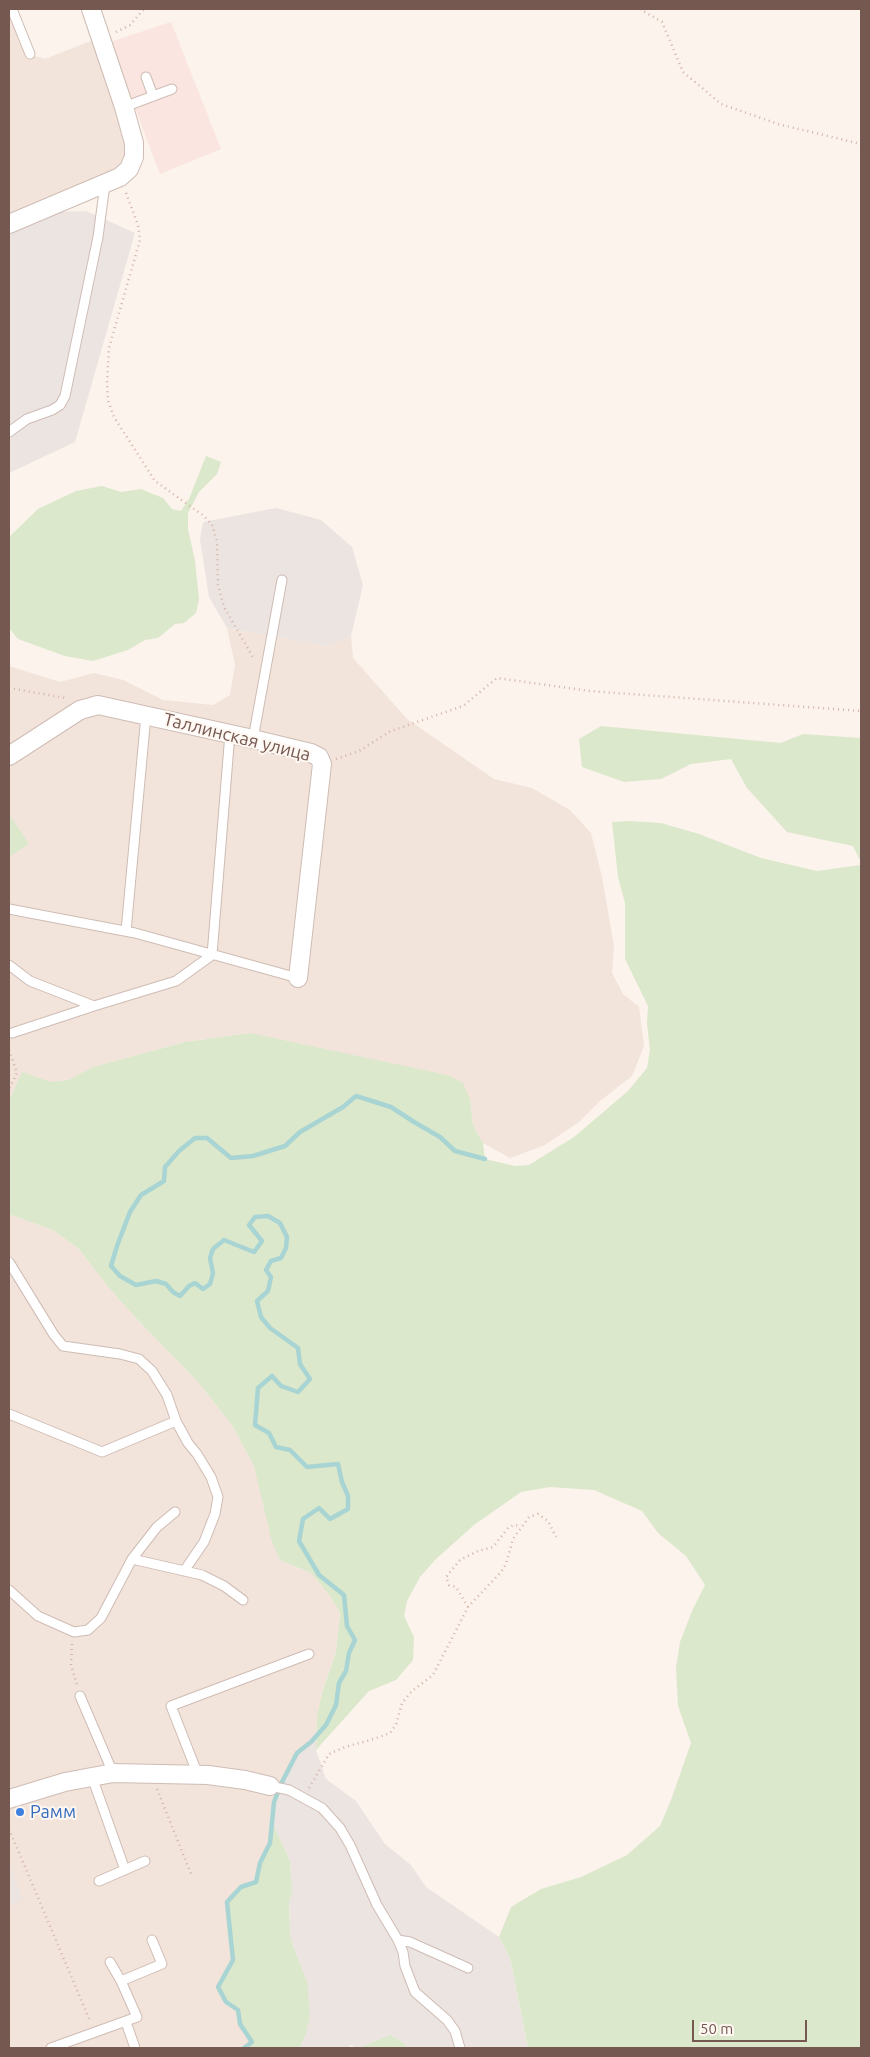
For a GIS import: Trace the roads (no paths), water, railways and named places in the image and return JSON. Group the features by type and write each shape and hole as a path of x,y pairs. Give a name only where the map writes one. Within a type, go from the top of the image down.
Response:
{"street":[{"path":"9,224 112,180 128,168 134,157 134,143 124,107 90,9"},
{"name":"Таллинская улица","path":"9,756 80,710 98,705 230,733 311,753 319,757 322,764 298,978"},
{"path":"9,1799 65,1782 113,1773 198,1775 245,1780 270,1786"}],"lane":[{"path":"12,9 30,54"},
{"path":"146,77 153,96"},
{"path":"124,107 172,90"},
{"path":"9,432 27,418 52,410 60,404 65,396 98,237 112,180"},
{"path":"253,739 282,580"},
{"path":"126,931 146,715"},
{"path":"12,1033 176,981 212,955 230,733"},
{"path":"9,909 126,931 298,978"},
{"path":"9,965 30,981 94,1006"},
{"path":"9,1262 54,1335 63,1346 120,1354 139,1360 152,1372 167,1395 176,1421 188,1444 211,1476 218,1498 215,1514 204,1542 184,1571"},
{"path":"9,1414 102,1452 176,1421"},
{"path":"9,1590 38,1616 74,1632 88,1630 102,1618 132,1558 157,1527 175,1512"},
{"path":"132,1558 202,1575 224,1586 243,1600"},
{"path":"198,1775 171,1706 309,1654"},
{"path":"80,1696 113,1773"},
{"path":"92,1777 125,1870"},
{"path":"270,1786 289,1790 322,1808 340,1828 350,1845 377,1905 398,1940 403,1952 404,1966 415,1992 447,2020 455,2031 460,2048"},
{"path":"99,1881 145,1861"},
{"path":"121,1981 162,1964 152,1940"},
{"path":"398,1940 410,1942 468,1968"},
{"path":"51,2048 137,2017 121,1981 110,1962"},
{"path":"126,2022 135,2048"}],"waterway":[{"path":"281,1784 297,1753 311,1742 326,1725 336,1705 339,1683 346,1671 349,1653 355,1640 347,1626 344,1595 319,1575 299,1541 303,1519 319,1508 330,1519 348,1509 348,1496 342,1482 338,1464 307,1467 290,1450 276,1447 269,1433 255,1425 258,1388 272,1376 281,1386 298,1392 310,1379 300,1364 298,1348 270,1328 261,1317 257,1301 268,1291 271,1277 266,1270 271,1261 281,1258 286,1248 287,1237 280,1223 268,1216 255,1217 249,1225 262,1241 254,1252 224,1240 213,1249 210,1258 213,1273 210,1284 203,1289 195,1283 189,1286 180,1296 173,1292 166,1284 156,1281 136,1285 120,1276 111,1266 117,1246 130,1212 141,1195 164,1181 165,1167 179,1151 195,1138 207,1138 231,1158 253,1156 285,1146 300,1132 343,1107 356,1096 391,1107 440,1137 455,1151 485,1159"},
{"path":"244,2048 252,2042 240,2024 238,2010 226,2002 218,1987 233,1960 227,1902 241,1887 256,1882 260,1863 270,1843 274,1802 278,1792"}],"place":[{"name":"Рамм","path":"20,1812"}]}
